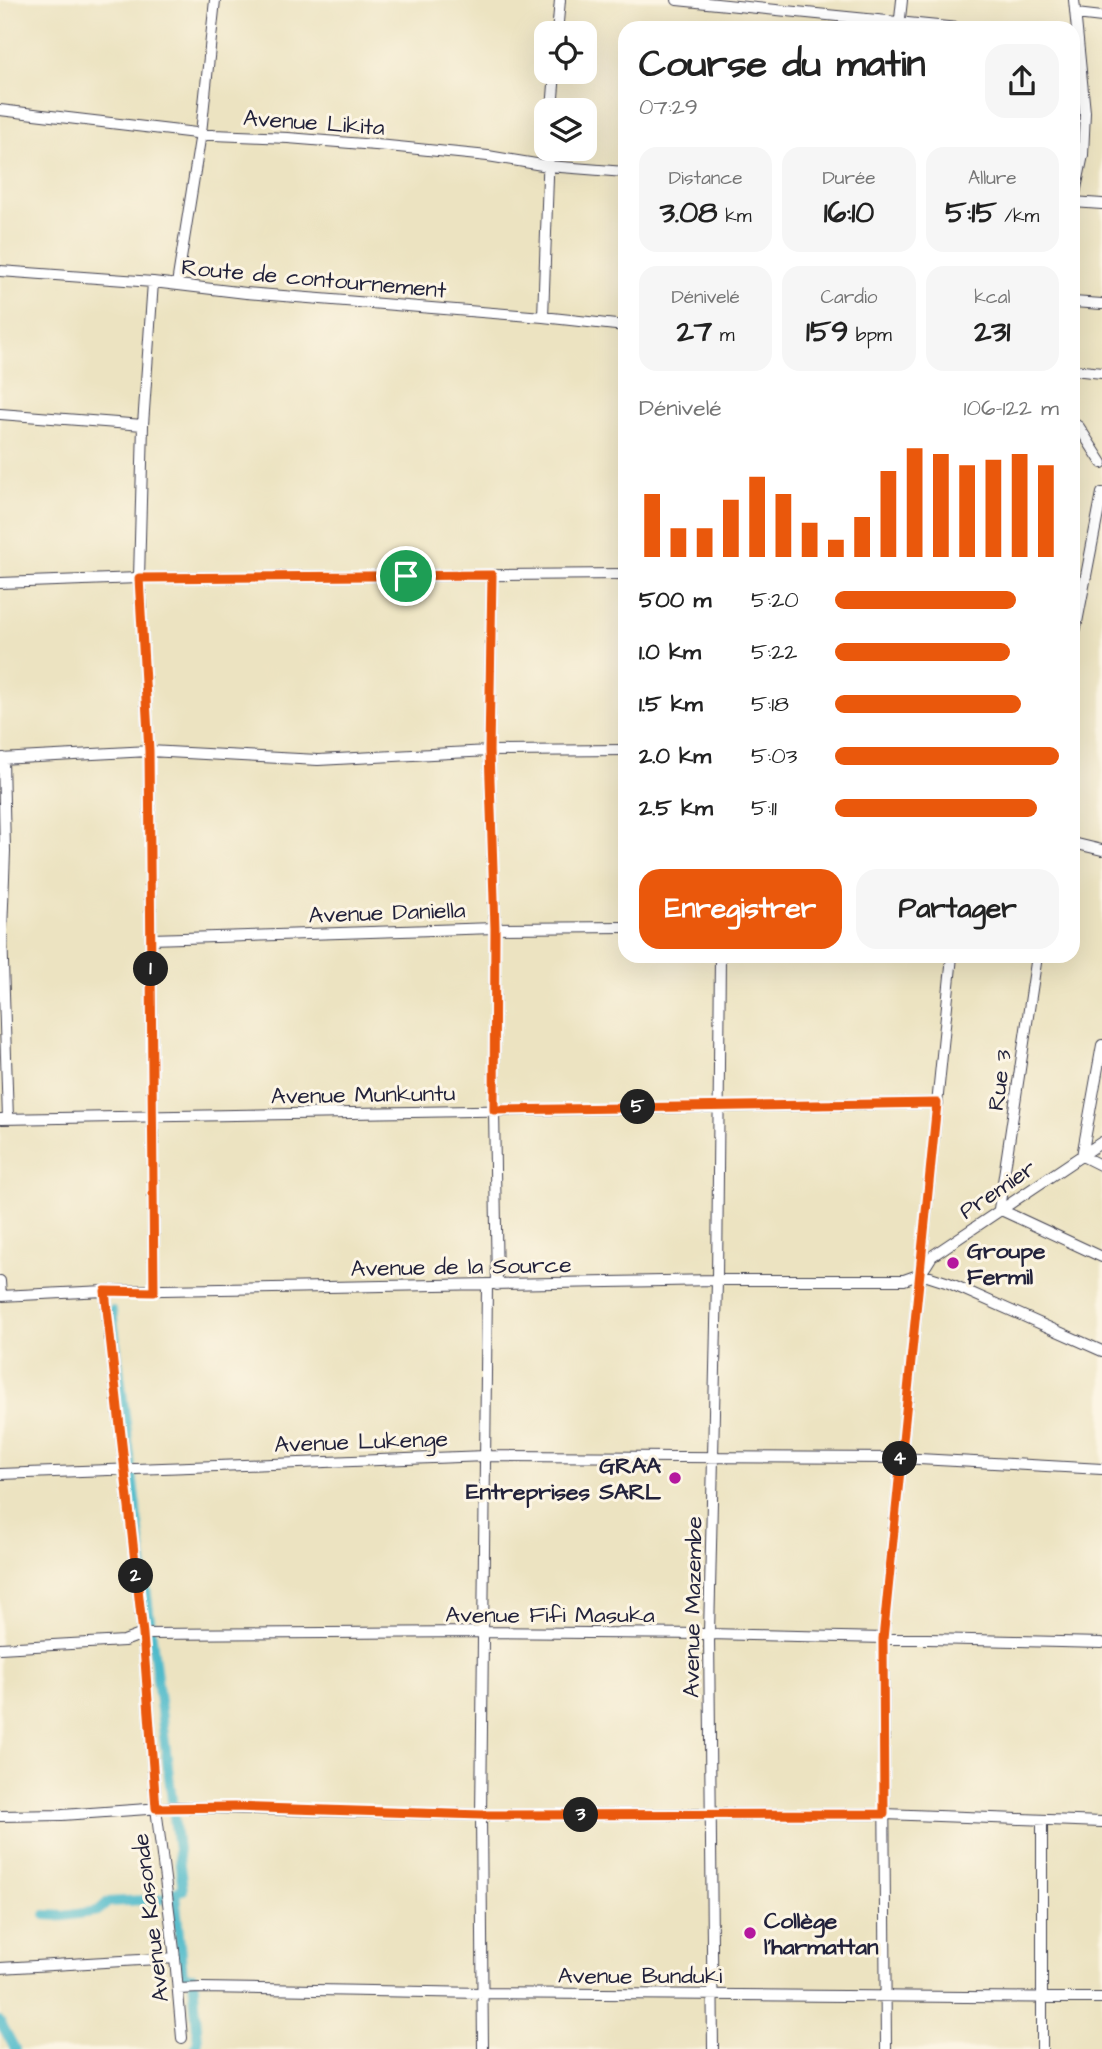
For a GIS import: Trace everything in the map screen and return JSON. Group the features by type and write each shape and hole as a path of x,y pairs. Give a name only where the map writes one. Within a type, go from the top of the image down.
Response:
{"street":[{"path":"177,284 201,133 215,0"},
{"path":"558,21 560,0"},
{"path":"677,0 863,21"},
{"path":"899,21 902,0"},
{"path":"1074,0 1076,21"},
{"path":"1076,14 1102,17"},
{"path":"1080,75 1085,112 1080,169"},
{"name":"Avenue Likita","path":"0,110 201,133 388,146 488,156 548,166 618,171"},
{"path":"543,317 548,161"},
{"path":"1080,202 1102,204"},
{"name":"Route de contournement","path":"0,271 177,284 246,293 618,325"},
{"path":"153,282 143,425 139,578 149,751 154,1292"},
{"path":"1080,302 1102,304"},
{"path":"1080,371 1102,373"},
{"path":"0,414 143,425"},
{"path":"1080,429 1102,463"},
{"path":"1080,607 1102,493"},
{"path":"0,583 139,578 618,574"},
{"path":"483,2049 483,1632 494,1110 495,928 489,751 492,575"},
{"path":"4,1119 1,936 5,851 1,759 149,751 318,760 489,751 618,750"},
{"path":"1080,845 1102,850"},
{"name":"Avenue Daniella","path":"151,939 495,928 618,927"},
{"name":"Avenue Mazembe","path":"713,2049 709,1634 718,1280 720,963"},
{"path":"886,2049 883,1639 952,963"},
{"name":"Rue 3","path":"999,1209 1036,963"},
{"path":"1102,1045 1082,1156 1102,1166"},
{"name":"Avenue Munkuntu","path":"4,1119 937,1103"},
{"name":"Premier","path":"921,1274 932,1256 1102,1142"},
{"path":"999,1209 1102,1257"},
{"path":"921,1274 949,1283 1102,1350"},
{"name":"Avenue de la Source","path":"1,1296 105,1291 718,1280 904,1280 921,1274"},
{"path":"0,1281 1,1296"},
{"name":"Avenue Kasonde","path":"105,1291 175,1958 182,1989 182,2038"},
{"name":"Avenue Lukenge","path":"0,1474 486,1456 900,1458 1102,1469"},
{"name":"Avenue Fifi Masuka","path":"0,1648 124,1641 143,1634 483,1632 1102,1643"},
{"path":"0,1816 62,1815 176,1807 481,1815 884,1814 1102,1822"},
{"path":"1042,1820 1042,2049"},
{"path":"0,1968 175,1958"},
{"name":"Avenue Bunduki","path":"182,1989 201,1987 483,1993 1102,1998"}],"waterway":[{"path":"112,1311 183,1890 175,1892 183,1977 193,1977 198,2042 194,2049"},
{"path":"45,1915 64,1916 98,1911 108,1902 163,1899 174,1893"},
{"path":"0,2021 15,2049"}],"place":[{"name":"Groupe Fermil","path":"953,1263"},
{"name":"GRAA Entreprises SARL","path":"675,1478"},
{"name":"Collège l'harmattan","path":"750,1933"}],"route":[{"path":"492,575 489,751 495,928 494,1110 937,1103 883,1639 884,1814 481,1815 234,1807 156,1808 143,1634 105,1291 154,1292 149,751 139,578 406,576 492,575"}]}
